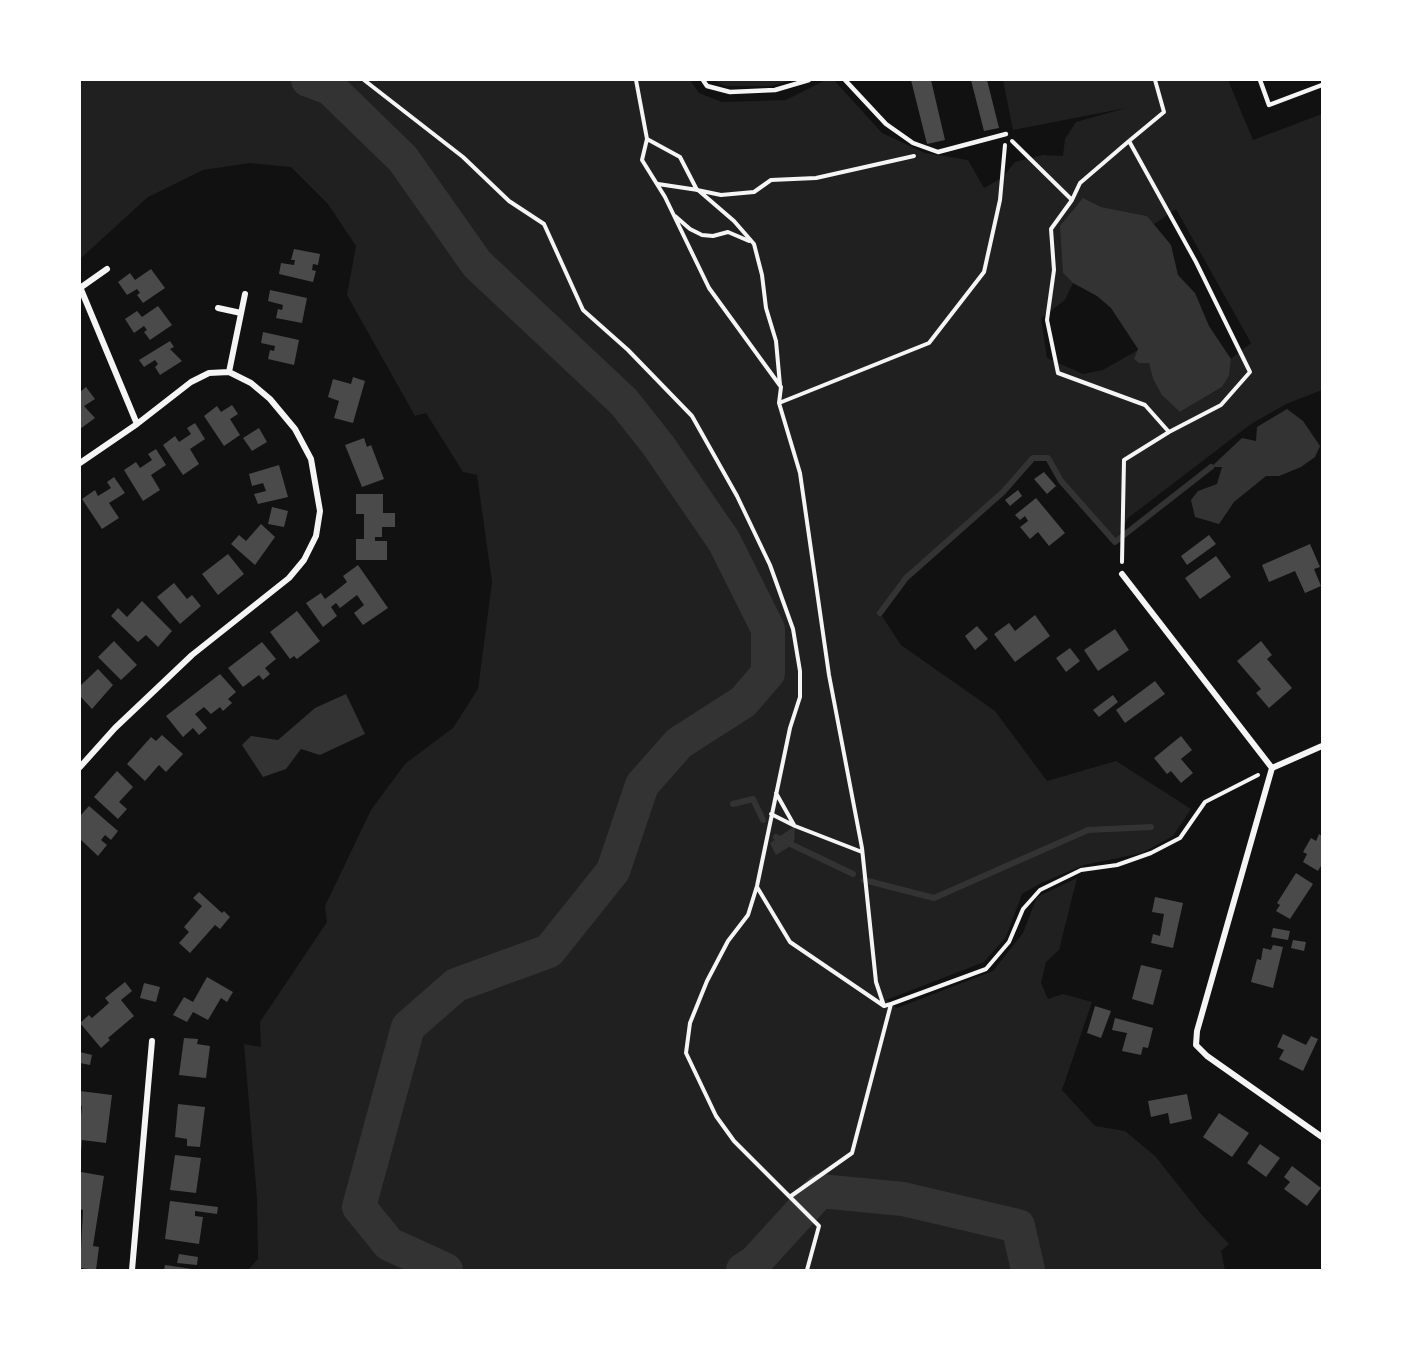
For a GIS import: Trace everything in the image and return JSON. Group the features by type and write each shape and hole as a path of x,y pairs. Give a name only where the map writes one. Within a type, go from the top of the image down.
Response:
{"street":[{"path":"107,269 80,287 137,424"},
{"path":"229,372 244,294"},
{"path":"218,308 241,313"},
{"path":"80,463 137,424 191,382 209,373 229,372 251,383 295,429 311,459 320,511 316,536 304,560 289,578 192,655 115,728 80,767"},
{"path":"1122,574 1272,768"},
{"path":"1272,768 1323,746"},
{"path":"1272,768 1197,1031 1196,1045 1207,1056 1323,1137"},
{"path":"132,1270 152,1041"}],"lane":[{"path":"703,80 707,86 730,92 775,90 809,80"},
{"path":"845,80 886,124 913,143 938,152 1006,134"},
{"path":"1260,80 1269,105 1323,85"}],"path":[{"path":"364,80 463,157 509,201 544,224 583,310 628,350 692,416 738,496 771,565 793,629 800,671 800,697 771,814 757,886 748,915 728,941 707,981 690,1023 686,1053 716,1116 734,1141 819,1226 807,1270"},
{"path":"636,80 647,139 642,160 673,214 709,288 781,387"},
{"path":"1155,80 1164,112 1080,183 1072,200 1051,230 1054,270 1047,320 1058,373 1145,405 1169,432"},
{"path":"1006,134 1072,200"},
{"path":"779,403 929,343 984,272 1000,200 1006,134"},
{"path":"647,139 680,158 698,190 734,221 754,244 762,274 766,308 776,340 781,387 779,403 800,474 829,675 862,852 876,982 884,1006"},
{"path":"1122,574 1124,460 1169,432 1221,405 1250,372 1196,261 1129,141"},
{"path":"657,184 721,195 754,192 771,180 816,178 925,153"},
{"path":"673,214 690,229 702,235 713,236 728,232 741,235 754,244"},
{"path":"884,1006 986,969 1009,942 1023,909 1040,890 1080,870 1117,865 1151,854 1180,838 1205,802 1272,768"},
{"path":"776,793 795,826"},
{"path":"771,814 795,826 862,852"},
{"path":"757,886 790,942 884,1006"},
{"path":"791,1196 852,1153 891,1004"}],"shaded area":[{"path":"80,80 690,80 699,93 722,102 786,100 826,80 834,80 882,133 925,153 968,160 984,188 1002,178 1015,162 1043,155 1063,156 1065,139 1076,122 1126,108 1013,130 1003,80 1228,80 1253,140 1322,114 1322,390 1286,404 1251,424 1128,518 1115,542 1061,481 1048,458 1033,458 1003,492 906,578 880,613 901,645 995,711 1047,781 1116,761 1191,809 1173,836 1142,853 1084,865 1041,883 1022,894 1006,937 984,962 886,1000 897,1008 993,971 1023,933 1037,897 1077,878 1059,950 1046,962 1041,983 1048,999 1063,994 1092,1002 1062,1090 1095,1126 1125,1131 1155,1156 1202,1215 1229,1244 1221,1251 1225,1270 248,1270 258,1259 257,1198 244,1044 261,1047 260,1022 327,922 325,906 371,810 405,764 453,728 478,689 492,582 477,475 463,472 426,413 415,416 347,295 356,246 328,204 291,167 250,163 203,170 148,197 80,259","holes":["1083,198 1101,207 1147,216 1153,225 1176,209 1251,343 1231,359 1229,376 1222,387 1180,412 1153,379 1149,362 1138,350 1103,370 1083,374 1047,358 1041,318 1065,300 1073,283 1063,273"]},
{"path":"713,80 794,80 770,86 726,86"},
{"path":"1083,198 1101,207 1147,216 1171,245 1178,275 1195,293 1209,326 1231,359 1229,376 1222,387 1180,412 1162,395 1153,379 1149,363 1139,363 1134,359 1138,349 1111,308 1097,296 1073,283 1063,273 1060,226"},
{"path":"1287,409 1303,421 1320,446 1315,457 1301,467 1279,476 1266,476 1234,502 1219,524 1195,517 1191,500 1198,491 1217,484 1222,467 1211,467 1242,438 1256,441 1257,427"},
{"path":"346,694 365,734 320,755 301,749 286,769 263,777 242,745 251,736 278,740 315,708"},
{"path":"795,826 794,844 776,855 770,843"}],"building":[{"path":"911,80 931,80 945,140 927,144"},
{"path":"971,80 987,80 999,128 984,131"},
{"path":"294,249 320,254 318,265 313,264 312,270 316,271 313,282 279,274 281,263 294,265 295,260 291,260"},
{"path":"151,269 165,288 143,303 137,295 140,293 137,289 127,295 118,282 130,273 135,280"},
{"path":"270,290 307,298 302,323 276,318 278,309 282,310 283,305 268,301"},
{"path":"158,306 172,325 150,340 144,332 147,330 144,326 134,333 125,319 137,311 142,317"},
{"path":"263,332 299,340 294,365 268,359 270,350 274,351 275,346 261,343"},
{"path":"170,341 174,347 170,349 182,361 160,375 155,367 158,364 155,360 144,367 139,360"},
{"path":"353,377 365,381 353,423 334,418 339,401 328,397 333,379 351,384"},
{"path":"86,387 95,399 84,406 95,418 80,429 80,392"},
{"path":"232,405 238,414 230,419 240,435 224,446 204,416 217,406 221,412"},
{"path":"195,423 205,439 190,449 199,464 183,475 163,445 175,436 179,442 191,434 187,428"},
{"path":"259,428 267,442 252,451 243,438"},
{"path":"364,438 367,447 371,445 384,479 362,487 345,445"},
{"path":"156,449 166,465 151,475 160,490 143,501 124,470 136,462 140,468 152,460 148,454"},
{"path":"279,465 288,497 258,504 254,494 266,491 263,483 252,486 249,474"},
{"path":"1044,472 1056,486 1047,494 1034,479"},
{"path":"114,477 125,493 109,503 119,518 102,529 82,499 95,490 98,496 111,488 107,482"},
{"path":"1018,490 1022,496 1010,506 1005,500"},
{"path":"356,494 383,494 383,513 395,513 395,527 382,527 382,537 375,537 375,541 387,541 387,560 356,560 356,539 364,539 364,514 356,514"},
{"path":"1036,498 1065,533 1049,546 1038,532 1030,539 1020,527 1028,521 1025,516 1020,520 1015,515"},
{"path":"272,507 288,511 284,527 268,524"},
{"path":"261,524 275,537 255,565 231,544 239,535 246,541"},
{"path":"1209,535 1216,544 1187,565 1181,556"},
{"path":"1310,544 1320,567 1314,569 1321,586 1305,593 1295,571 1269,582 1262,565"},
{"path":"228,554 244,574 218,595 202,574"},
{"path":"1216,556 1231,577 1200,599 1185,578"},
{"path":"358,565 388,608 363,625 354,613 364,605 357,595 340,608 336,603 331,607 337,616 323,627 306,603 321,593 325,599 347,582 343,576"},
{"path":"174,583 187,599 192,595 201,606 180,624 157,597"},
{"path":"142,601 172,631 158,647 146,635 138,642 111,616 118,608 127,617"},
{"path":"297,611 320,641 297,659 294,656 290,659 270,632"},
{"path":"1035,615 1050,636 1015,662 994,634 1009,623 1015,631"},
{"path":"977,626 988,639 975,650 965,636"},
{"path":"1115,629 1129,650 1098,671 1084,650"},
{"path":"114,641 137,665 121,680 98,657"},
{"path":"1261,641 1272,655 1267,659 1292,688 1269,708 1256,693 1261,689 1237,661"},
{"path":"262,642 276,659 265,668 270,674 263,680 259,675 243,687 228,668"},
{"path":"1070,648 1080,661 1066,672 1056,658"},
{"path":"98,669 113,685 92,709 80,696 80,686"},
{"path":"220,674 236,692 228,699 232,703 223,711 220,707 211,714 204,707 195,714 207,728 199,735 193,728 183,737 166,716"},
{"path":"1155,681 1165,694 1125,723 1116,710"},
{"path":"1113,695 1118,702 1099,717 1093,710"},
{"path":"162,735 183,754 166,772 159,765 145,781 127,764 151,737 156,741"},
{"path":"1181,736 1192,750 1181,759 1193,773 1181,783 1171,771 1167,774 1154,758"},
{"path":"117,771 133,787 119,802 127,809 118,819 94,797"},
{"path":"89,806 118,831 111,840 105,835 101,840 107,845 98,856 80,839 80,816"},
{"path":"1319,834 1322,836 1322,864 1318,871 1303,862 1307,854 1303,852 1311,838 1316,841"},
{"path":"1296,873 1313,884 1290,919 1276,911 1280,905 1277,903"},
{"path":"199,892 222,913 224,911 230,917 220,929 215,925 190,953 179,943 189,932 184,927 202,906 193,898"},
{"path":"1155,897 1183,903 1173,948 1151,943 1153,934 1160,936 1164,914 1152,912"},
{"path":"1273,928 1290,931 1288,940 1271,937"},
{"path":"1293,940 1306,942 1304,951 1291,948"},
{"path":"1273,945 1283,947 1273,988 1251,982 1257,959 1261,960 1263,948 1271,950"},
{"path":"1141,965 1162,970 1153,1005 1132,999"},
{"path":"207,977 233,992 227,1002 221,998 208,1020 193,1012 187,1022 173,1015 184,997 193,1002"},
{"path":"125,982 132,991 121,1000 134,1016 108,1038 110,1040 101,1048 80,1023 89,1015 92,1018 109,1003 105,998"},
{"path":"144,983 160,987 156,1002 140,998"},
{"path":"1095,1006 1111,1011 1101,1038 1087,1033"},
{"path":"1115,1018 1153,1028 1148,1048 1143,1047 1141,1055 1122,1051 1127,1033 1112,1030"},
{"path":"1283,1034 1306,1045 1311,1036 1318,1039 1303,1071 1279,1059 1284,1050 1277,1047"},
{"path":"184,1038 198,1039 197,1044 210,1046 206,1078 179,1075"},
{"path":"80,1052 92,1055 90,1065 80,1063"},
{"path":"80,1091 112,1095 106,1143 82,1140 81,1152 82,1106 80,1106"},
{"path":"1187,1094 1192,1119 1170,1124 1168,1113 1151,1117 1148,1101"},
{"path":"178,1104 205,1107 200,1147 187,1146 187,1139 175,1137"},
{"path":"1219,1113 1249,1133 1232,1157 1203,1137"},
{"path":"1260,1144 1280,1158 1266,1177 1247,1163"},
{"path":"175,1155 201,1158 196,1193 170,1190"},
{"path":"1292,1166 1321,1188 1307,1206 1284,1189 1290,1182 1284,1177"},
{"path":"81,1172 104,1176 93,1246 99,1247 96,1270 80,1268 83,1210 80,1209"},
{"path":"170,1201 218,1207 217,1214 195,1211 195,1216 203,1217 199,1244 165,1239"},
{"path":"179,1254 198,1257 197,1265 177,1263"},
{"path":"165,1265 192,1269 192,1270 164,1270"}],"waterway":[{"path":"308,80 330,88 403,159 477,264 624,402 658,445 724,541 768,629 768,673 743,702 679,743 642,785 613,871 549,951 456,985 408,1027 359,1207 389,1244 446,1270"},
{"path":"880,613 906,578 1003,492 1033,458 1048,458 1061,481 1115,542 1211,467"},
{"path":"733,804 753,799 763,820"},
{"path":"864,880 934,898 1088,830 1151,827"},
{"path":"776,837 853,874"},
{"path":"743,1270 755,1262 820,1191 903,1199 1018,1226 1028,1270"}]}
